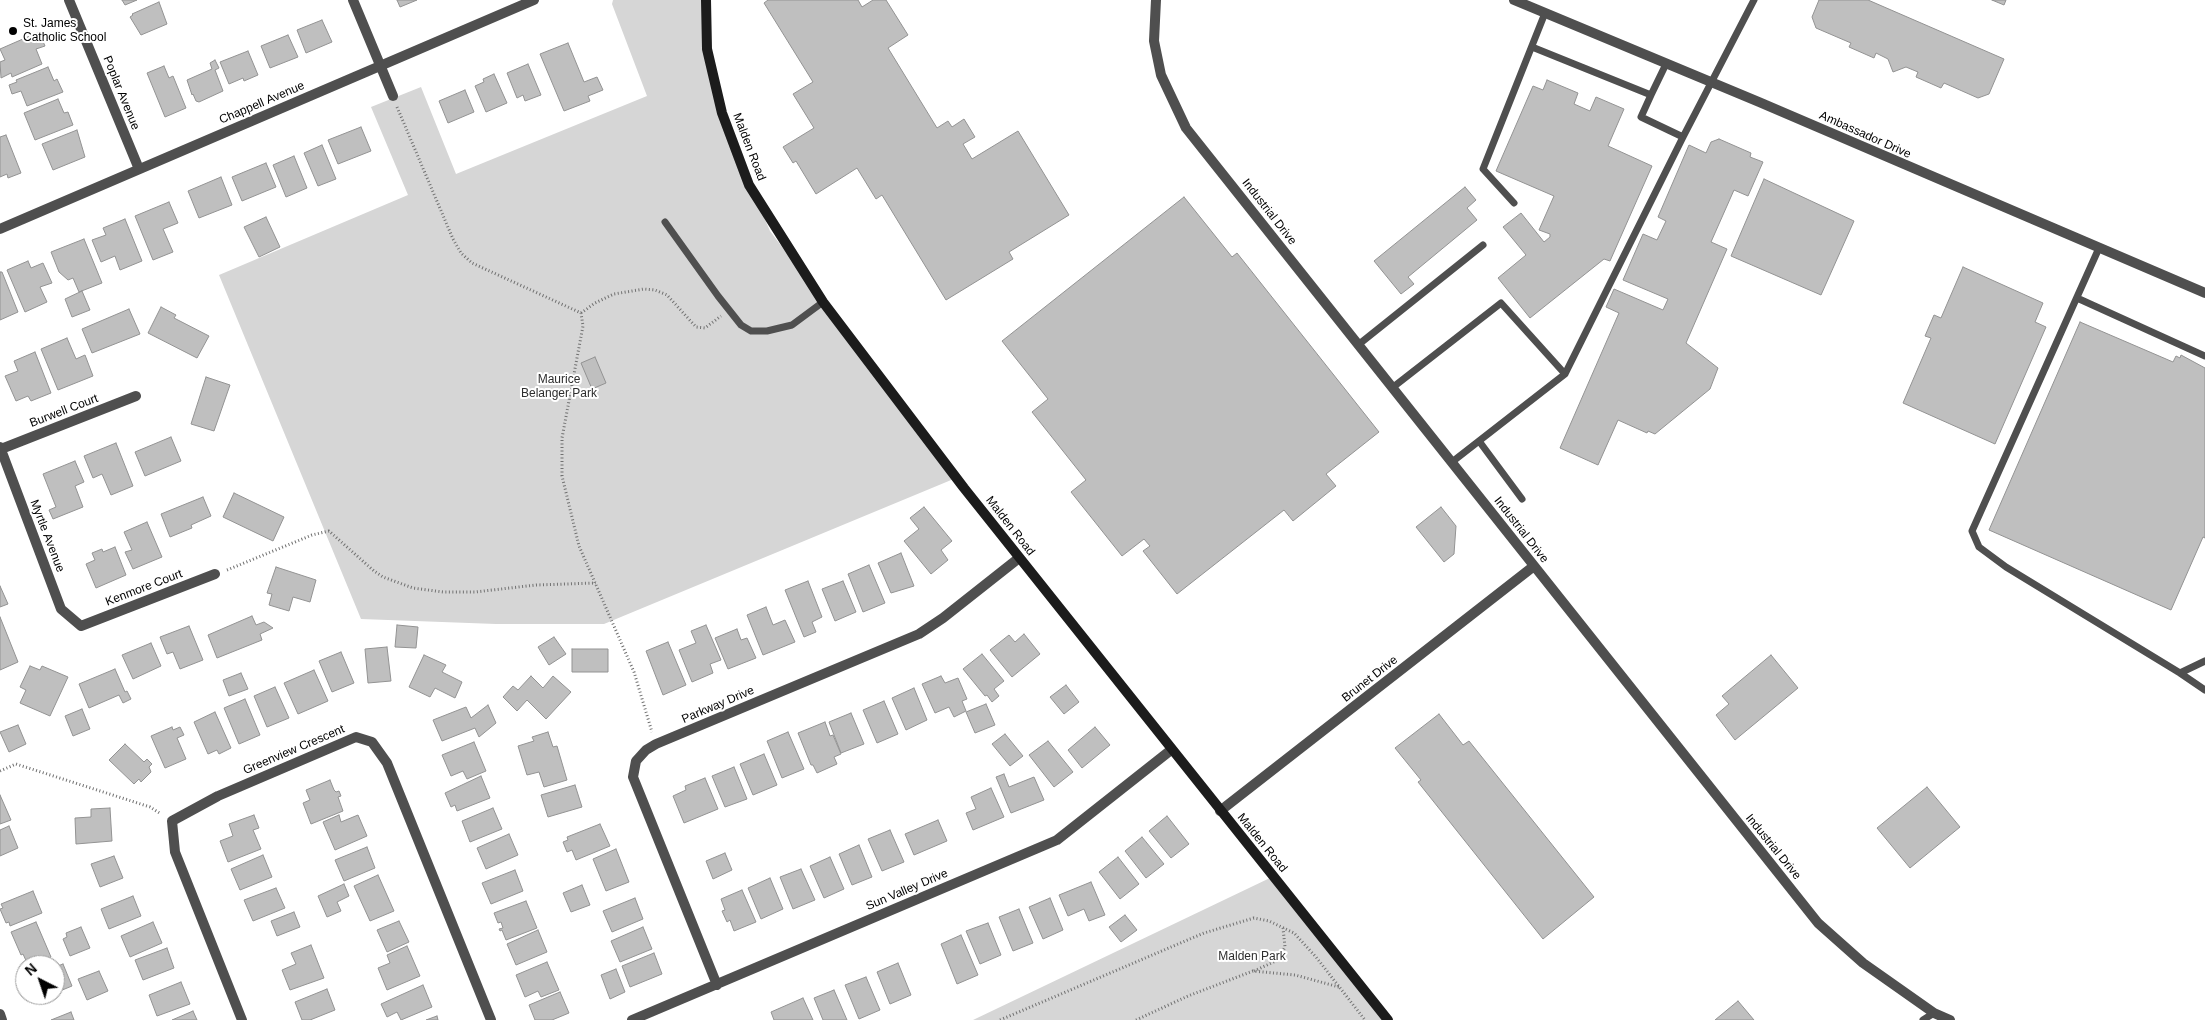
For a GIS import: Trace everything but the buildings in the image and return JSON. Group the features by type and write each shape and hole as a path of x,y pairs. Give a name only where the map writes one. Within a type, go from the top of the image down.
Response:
{"main road":[{"name":"Malden Road","path":"706,0 707,49 722,113 749,185 823,302 1019,558 1388,1020"}],"street":[{"name":"Poplar Avenue","path":"69,0 139,169"},
{"path":"353,0 393,96"},
{"name":"Chappell Avenue","path":"0,228 381,67 534,0"},
{"name":"Industrial Drive","path":"1156,0 1154,41 1161,75 1186,128 1818,923 1863,963 1934,1013 1950,1020"},
{"name":"Ambassador Drive","path":"1514,0 2205,293"},
{"name":"Burwell Court","path":"0,448 136,396"},
{"name":"Myrtle Avenue","path":"0,448 61,609 81,626"},
{"name":"Parkway Drive","path":"717,984 633,777 636,761 646,750 656,744 919,634 943,618 1019,558"},
{"name":"Brunet Drive","path":"1220,811 1534,566"},
{"name":"Kenmore Court","path":"81,626 215,574"},
{"name":"Greenview Crescent","path":"172,821 218,796 356,737 372,742 387,763 491,1020"},
{"name":"Sun Valley Drive","path":"632,1020 1057,840 1171,750"},
{"path":"172,821 175,852 242,1020"},
{"path":"0,1014 2,1020"}],"lane":[{"path":"1452,462 1565,374 1683,137 1754,0"},
{"path":"1514,203 1483,169 1546,13"},
{"path":"1532,47 1651,95"},
{"path":"1666,64 1641,117 1683,137"},
{"path":"665,222 741,325 751,331 767,331 792,325 823,302"},
{"path":"1358,344 1483,245"},
{"path":"2099,248 1972,531 1979,547 2006,567 2205,690"},
{"path":"2077,298 2205,356"},
{"path":"1392,388 1501,303 1565,374"},
{"path":"1479,441 1522,499"},
{"path":"2180,673 2205,661"},
{"path":"1923,1020 1934,1013"}],"path":[{"path":"393,96 453,240 461,253 472,264 581,313"},
{"path":"581,313 595,303 614,294 644,289 655,290 666,295 696,327 705,328 730,310"},
{"path":"581,313 583,326 562,438 562,476 579,546 634,672 656,744"},
{"path":"215,574 312,535 330,531 374,571 383,577 413,588 475,592 536,585 596,583"},
{"path":"0,771 16,764 150,807 172,821"},
{"path":"1000,1020 1204,933 1254,918 1269,921 1294,933 1364,1020"},
{"path":"1136,1020 1188,996 1278,960 1285,947 1283,928"},
{"path":"1253,971 1295,975 1339,987"}],"green space":[{"name":"Maurice Belanger Park","path":"613,0 709,0 711,68 739,160 770,231 956,478 604,624 496,624 361,619 219,275 408,195 371,107 421,87 456,174 647,96 612,4"},
{"name":"Malden Park","path":"1272,877 1386,1020 973,1020"}],"place":[{"name":"St. James Catholic School","path":"13,31"}]}
